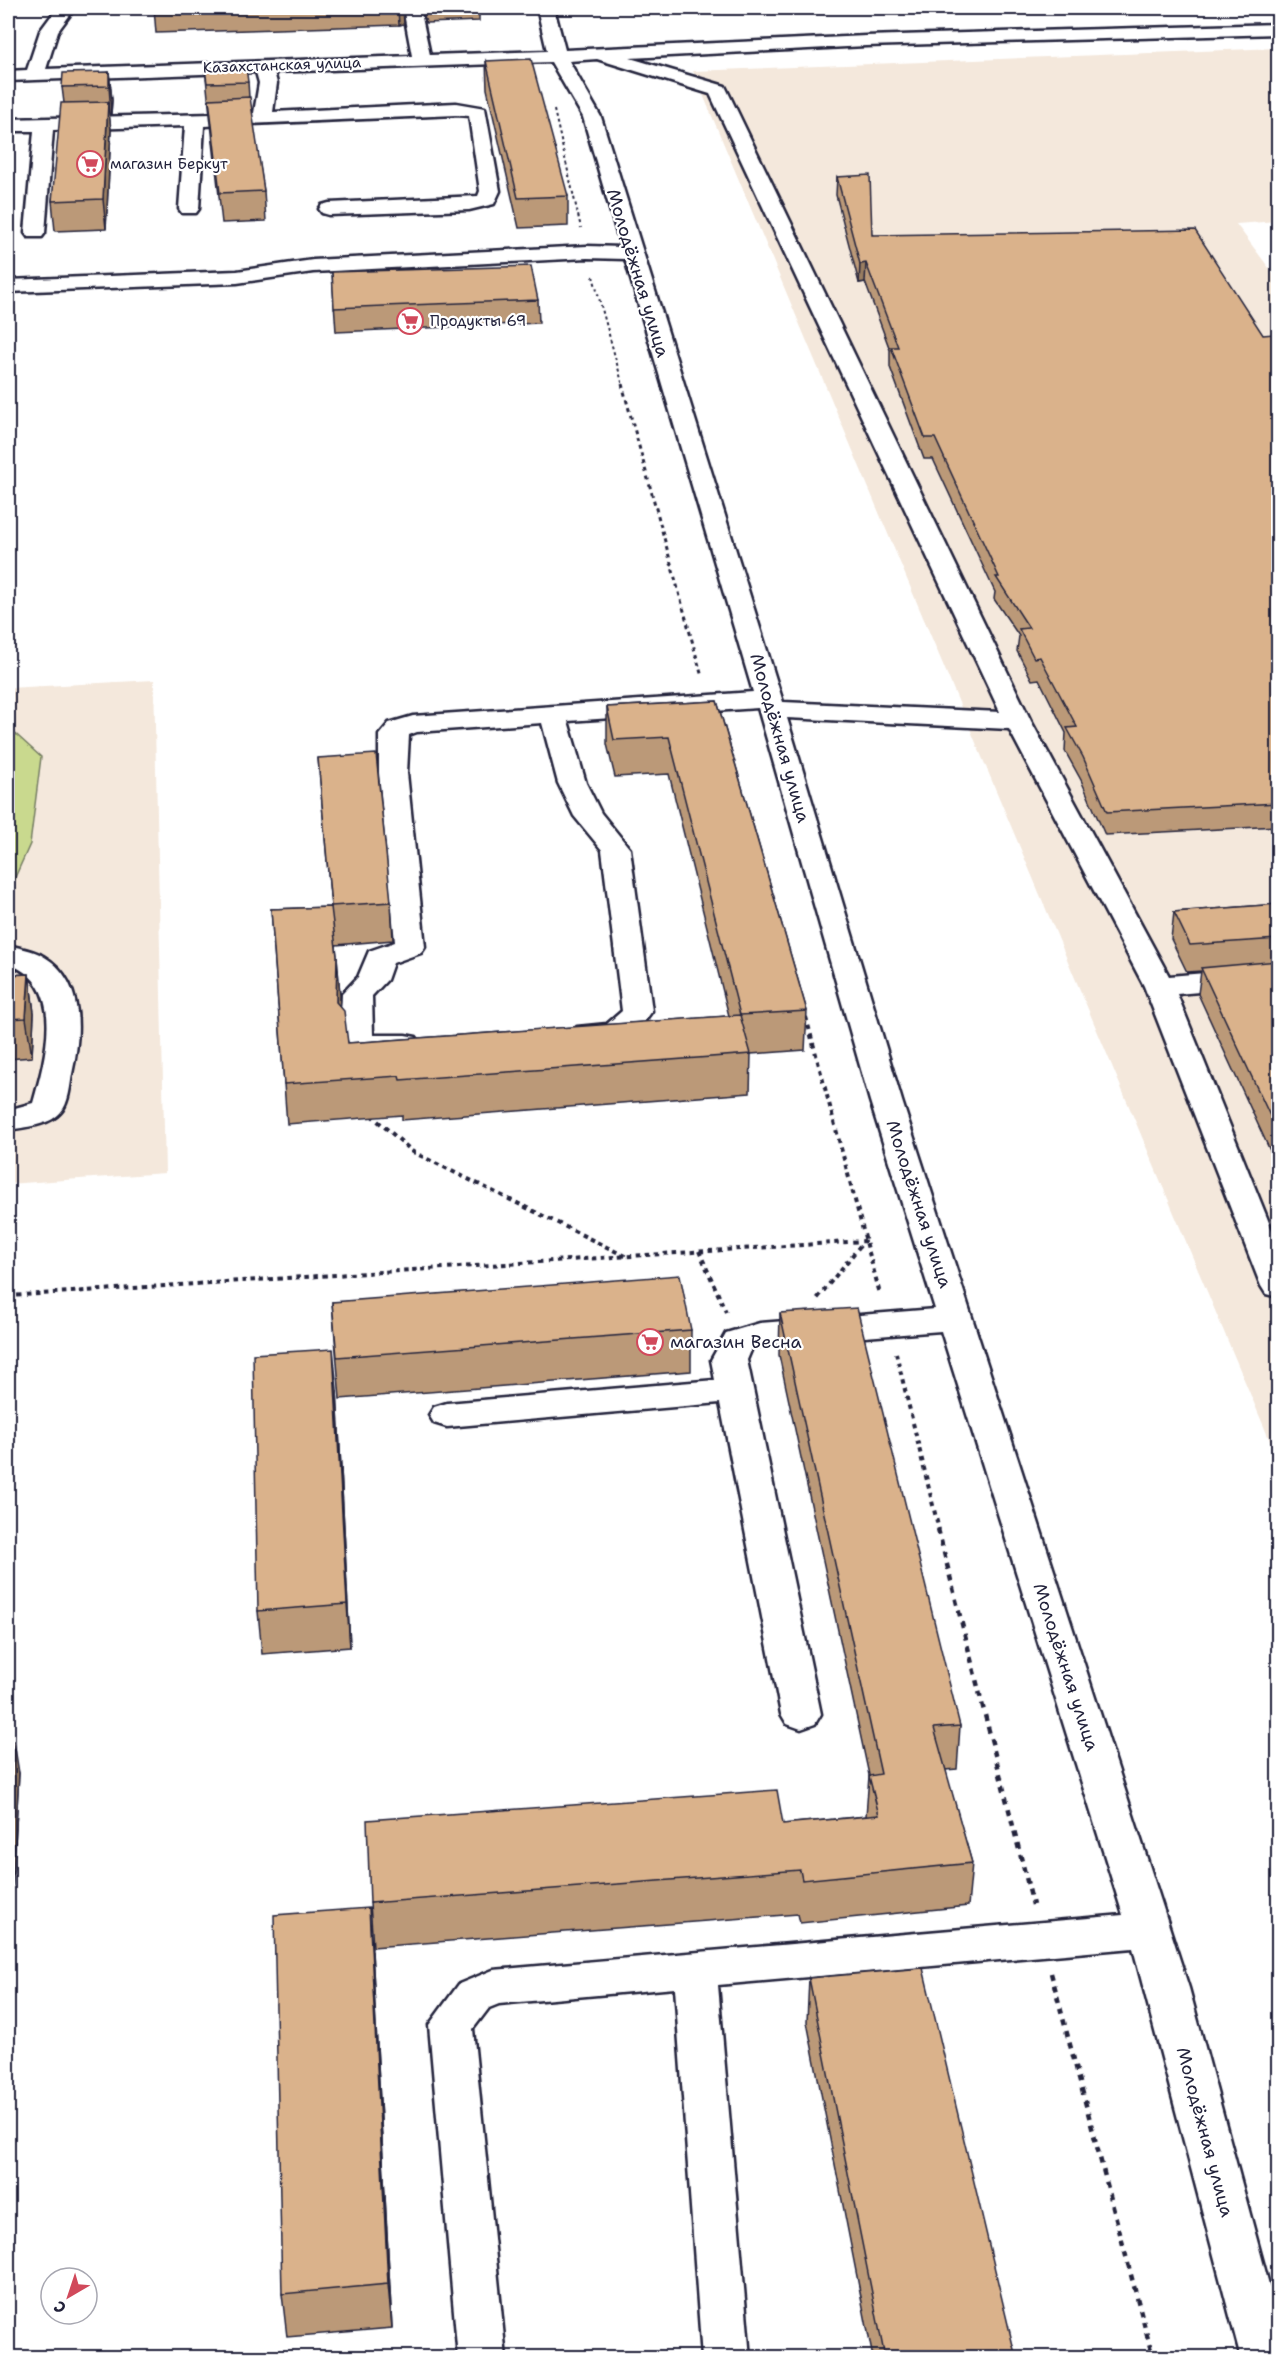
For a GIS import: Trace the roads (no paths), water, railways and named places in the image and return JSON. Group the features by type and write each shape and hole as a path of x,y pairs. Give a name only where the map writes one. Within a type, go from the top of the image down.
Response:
{"street":[{"path":"34,75 42,58 48,29 54,18 66,8"},
{"path":"411,8 422,61"},
{"name":"Молодёжная улица","path":"545,8 557,56 592,117 886,1101 1167,1988 1265,2358"},
{"name":"Казахстанская улица","path":"8,76 557,56 866,41 1278,29"},
{"path":"598,54 718,90 1018,721 1159,986 1278,1286"},
{"path":"263,65 268,82 263,118"},
{"path":"8,125 263,118 456,109 478,112 490,190 487,200 469,204 329,209"},
{"path":"189,208 195,145 194,120"},
{"path":"35,232 44,124"},
{"path":"8,286 237,277 313,266 587,252 632,253"},
{"path":"426,1043 365,1045 357,1041 357,994 372,980 380,957 410,946 393,773 393,735 399,729 413,724 769,704 1018,721"},
{"path":"553,715 572,783 588,816 616,849 637,1011 628,1026 613,1033 566,1035"},
{"path":"8,954 26,957 44,967 62,997 62,1060 48,1108 33,1116 8,1120"},
{"path":"1159,986 1278,976"},
{"path":"801,1714 729,1359 738,1341 760,1334 955,1319"},
{"path":"447,1415 735,1390"},
{"path":"482,2358 451,2025 474,1996 493,1987 1149,1930"},
{"path":"695,1969 726,2358"}],"place":[{"name":"магазин Беркут","path":"90,164"},
{"name":"Продукты 69","path":"410,321"},
{"name":"магазин Весна","path":"650,1342"}]}
